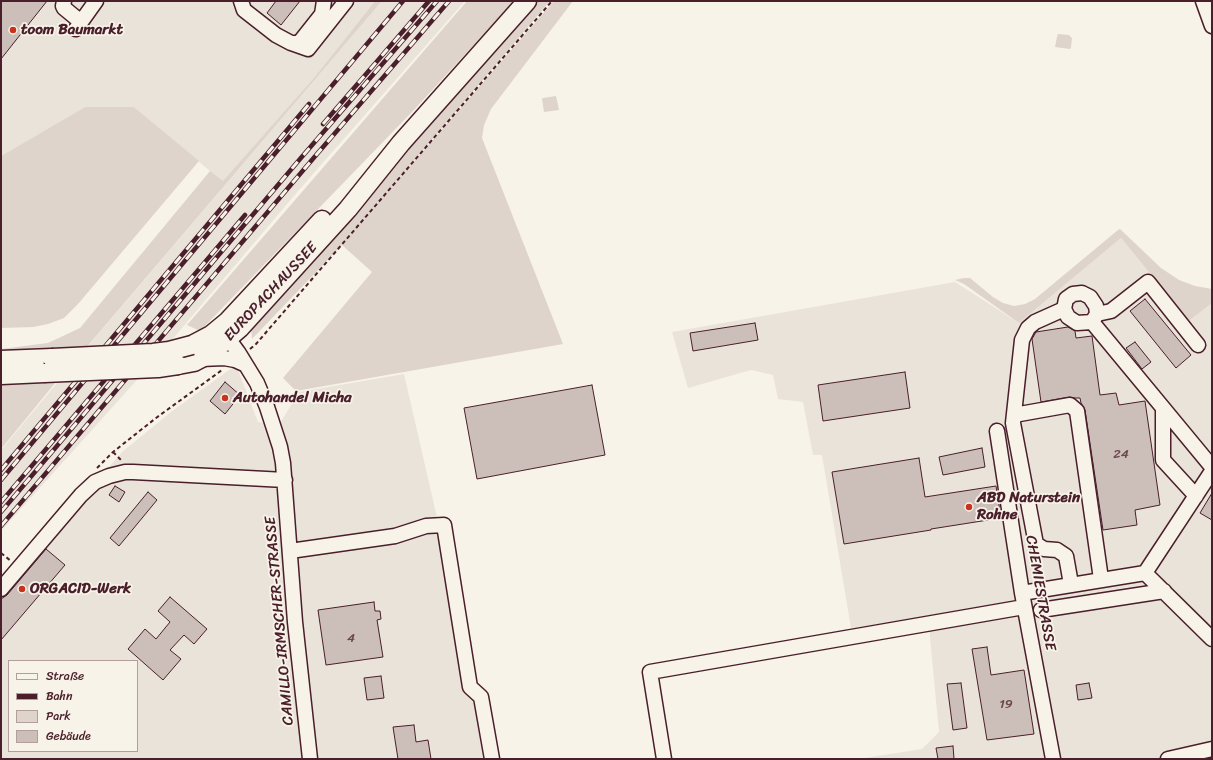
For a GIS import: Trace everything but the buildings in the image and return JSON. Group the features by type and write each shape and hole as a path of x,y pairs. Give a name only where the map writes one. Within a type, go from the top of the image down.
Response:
{"main road":[{"name":"EUROPACHAUSSEE","path":"1,360 48,365 158,368 178,365 197,352 206,338 225,333 317,225 352,192 374,176 419,122 527,1"},
{"name":"EUROPACHAUSSEE","path":"1,375 48,365 169,351 197,352"}],"street":[{"path":"64,1 64,8 78,26 96,1"},
{"path":"241,1 244,10 276,36 308,49 346,1"},
{"path":"291,43 299,43 322,14 324,1"},
{"path":"1203,1 1212,26"},
{"path":"1198,345 1148,282 1111,311 1094,318 1077,323 1068,317 1064,309 1066,299 1073,294 1082,292 1090,297 1096,306 1094,318 1163,408 1212,467"},
{"path":"1064,309 1035,322 1028,328 1022,340 1013,423 1036,544 1044,549 1057,550 1066,556 1071,584"},
{"name":"CAMILLO-IRMSCHER-STRASSE","path":"225,333 256,382 267,407 280,447 285,480 295,622 310,759"},
{"path":"197,352 241,360"},
{"path":"1014,415 1070,405 1077,411 1101,579"},
{"path":"1163,408 1164,460 1196,496"},
{"name":"CHEMIESTRASSE","path":"997,431 1023,600 1053,759"},
{"path":"664,759 650,672 986,613 1071,584 1145,572 1212,471"},
{"path":"1,589 88,488 95,482 109,476 124,472 133,472 285,480"},
{"path":"290,551 395,536 426,526 444,525 470,687 481,697 492,759"},
{"path":"1145,572 1212,639"},
{"path":"1041,610 1164,591"},
{"path":"1168,759 1212,749"}],"path":[{"path":"92,472 113,452 150,423 241,360 552,1"},
{"path":"1,553 13,564"}],"shaded area":[{"path":"1,1 375,1 313,79 223,182 134,107 85,107 1,156"},
{"path":"382,1 465,1 299,190 154,361 1,531 1,450"},
{"path":"1121,238 1189,321 1212,303 1212,759 858,759 922,749 939,732 928,617 851,628 822,455 813,455 803,402 778,399 773,375 751,370 688,388 672,332 955,282 1019,323"},
{"path":"236,365 258,422 279,425 299,392 404,374 458,609 483,759 1,759 1,591 122,452 171,412"}],"green space":[{"path":"375,1 382,1 86,348 1,351 1,349 48,343 80,328 210,171 223,181 313,79"},
{"path":"467,1 514,1 412,112 200,331 187,325"},
{"path":"537,1 550,1 384,196 554,1 573,1 491,109 484,125 482,138 563,344 296,391 283,378 372,272 342,245 252,339 251,326 384,178 436,114"},
{"path":"1058,34 1069,35 1072,38 1070,49 1055,47"},
{"path":"556,96 559,110 544,112 542,99"},
{"path":"85,107 134,107 199,161 78,304 64,318 48,324 33,327 1,328 1,156"},
{"path":"1120,229 1161,268 1179,280 1195,286 1212,289 1212,303 1189,321 1121,238 1019,323 964,284 955,280 970,278 993,297 1003,303 1014,306 1025,304 1035,299"},
{"path":"1,381 56,382 1,449"}],"railway":[{"path":"1,480 403,1"},
{"path":"323,124 429,1"},
{"path":"1,512 300,159 437,1"},
{"path":"1,526 449,1"},
{"path":"1,470 309,104"},
{"path":"1,502 245,215"}],"place":[{"name":"toom Baumarkt","path":"13,30"},
{"name":"Autohandel Micha","path":"225,398"},
{"name":"ABD Naturstein Rohne","path":"969,507"},
{"name":"ORGACID-Werk","path":"22,589"}]}
